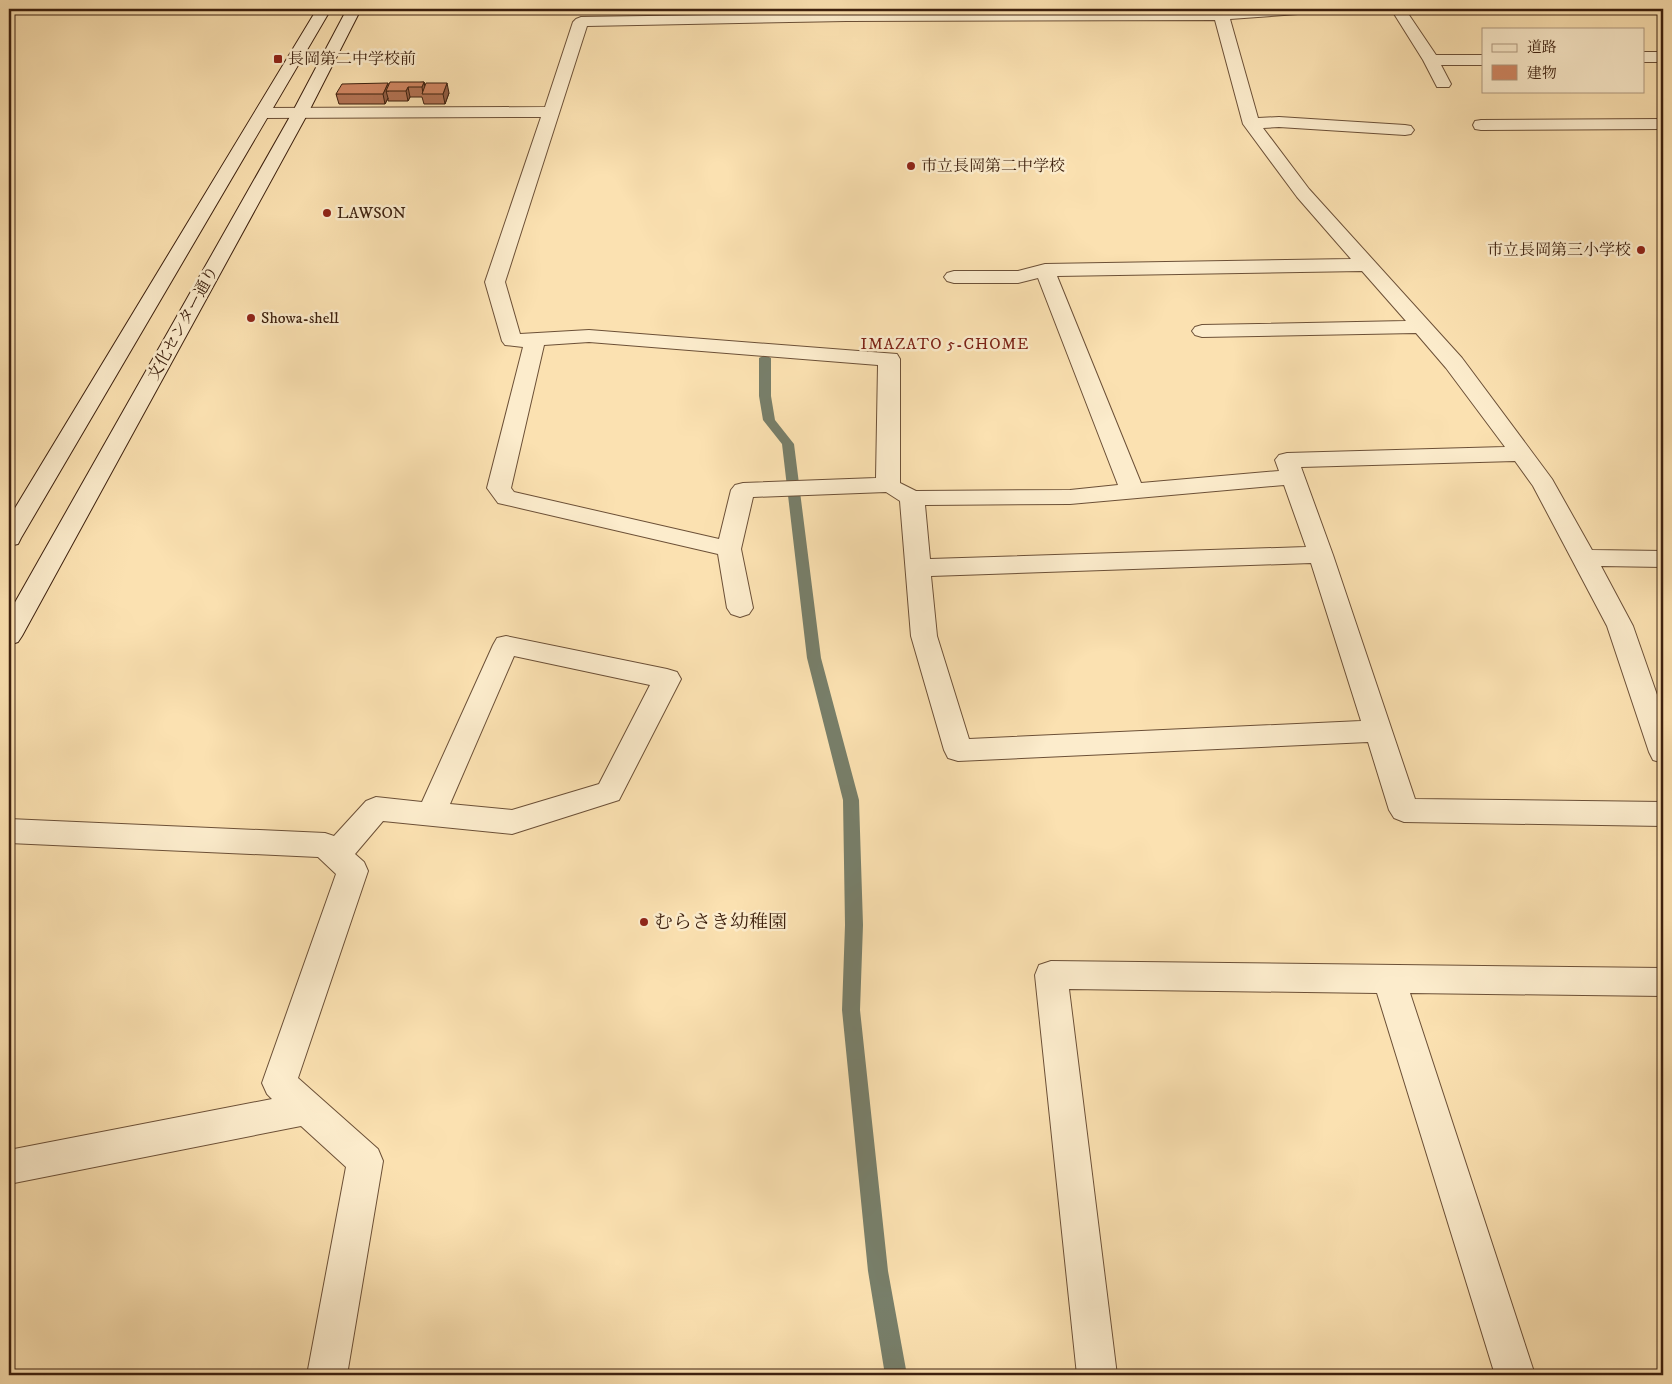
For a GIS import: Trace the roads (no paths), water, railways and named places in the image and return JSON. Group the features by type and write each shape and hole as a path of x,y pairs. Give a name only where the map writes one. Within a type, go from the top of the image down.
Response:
{"street":[{"name":"文化センター通り","path":"9,538 264,113 324,9"},
{"name":"文化センター通り","path":"9,636 300,113 354,9"},
{"path":"888,485 889,359 589,336 512,341 495,282 581,22 1312,9"},
{"path":"1398,9 1431,60 1443,84"},
{"path":"1221,12 1250,124 1303,193 1454,363 1544,484 1620,626 1663,752"},
{"path":"1644,57 1663,57"},
{"path":"1431,60 1482,60"},
{"path":"264,113 552,112"},
{"path":"1250,124 1279,122 1405,130"},
{"path":"1481,125 1663,124"},
{"path":"954,277 1018,277 1045,270 1367,265"},
{"path":"1045,270 1132,491"},
{"path":"1202,331 1422,328"},
{"path":"535,340 500,488 506,498 730,549"},
{"path":"1522,454 1287,460 1321,555 1404,810 1663,814"},
{"path":"740,608 730,549 743,490 888,485 912,498 1070,497 1293,477"},
{"path":"912,498 924,636 958,750 1378,731"},
{"path":"918,568 1321,555"},
{"path":"1584,558 1663,559"},
{"path":"336,855 376,809 512,822 608,792 667,679 506,645 431,814"},
{"path":"9,831 325,845 353,871 279,1082 365,1161 326,1375"},
{"path":"1097,1375 1051,975 1663,982"},
{"path":"1389,979 1515,1375"},
{"path":"9,1167 307,1108"}],"waterway":[{"path":"765,358 765,396 769,420 788,444 814,658 851,800 854,925 851,1010 878,1271 896,1375"}],"place":[{"name":"長岡第二中学校前","path":"278,59"},
{"name":"市立長岡第二中学校","path":"911,166"},
{"name":"LAWSON","path":"327,213"},
{"name":"市立長岡第三小学校","path":"1641,250"},
{"name":"Showa-shell","path":"251,318"},
{"name":"むらさき幼稚園","path":"644,922"}],"district":[{"name":"IMAZATO 5-CHOME","path":"945,344"}]}
